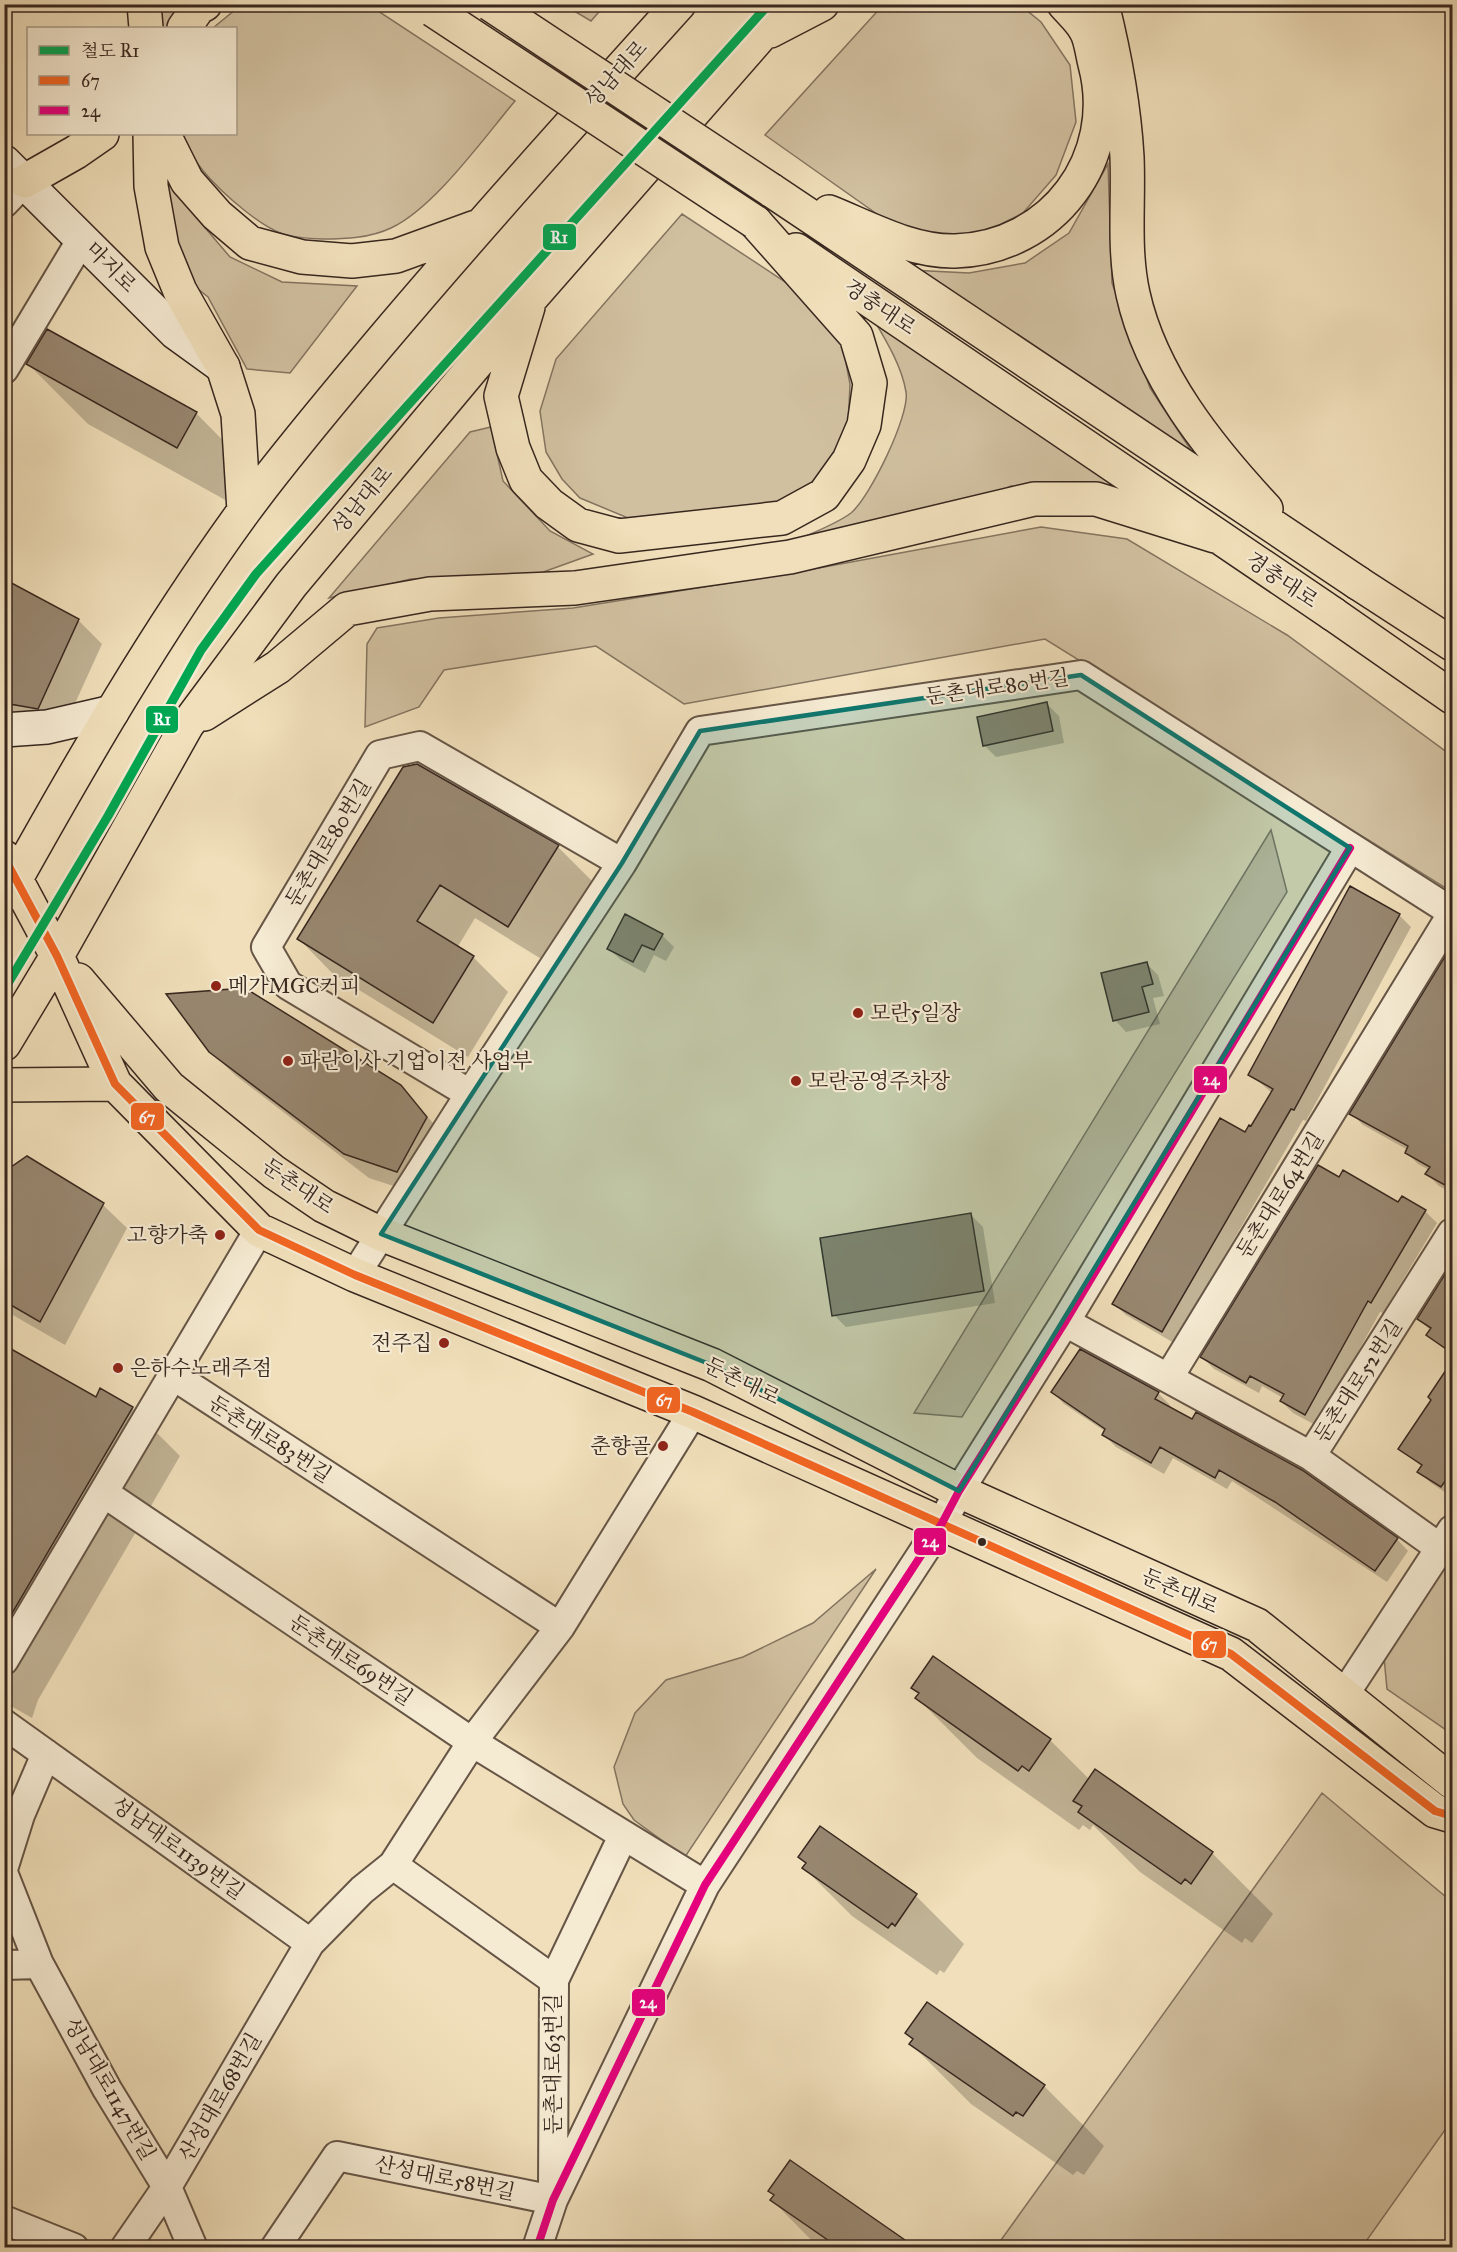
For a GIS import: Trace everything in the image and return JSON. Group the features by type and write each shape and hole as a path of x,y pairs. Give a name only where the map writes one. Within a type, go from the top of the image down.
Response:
{"main road":[{"path":"144,4 146,27"},
{"path":"185,27 198,8 205,4"},
{"name":"경충대로","path":"490,4 1452,644"},
{"name":"성남대로","path":"9,878 112,712 244,511 305,432 478,226 679,4"},
{"name":"성남대로","path":"4,1044 57,956 187,725 291,585 531,298 788,4"},
{"path":"758,38 822,4"},
{"path":"771,190 930,250 957,251 1002,243 1042,223 1075,189 1095,142 1102,89 1086,29 1064,4"},
{"path":"1102,4 1119,69 1127,158 1126,241 1133,294 1149,340 1174,393 1258,500 1300,545"},
{"name":"경충대로","path":"425,6 755,222 1452,697"},
{"path":"11,182 76,152 101,135"},
{"path":"150,135 151,186 162,247 180,291 223,367 238,414 244,511"},
{"path":"166,135 187,181 217,215 250,243 302,257 352,261 396,256 478,226"},
{"path":"531,298 501,396 513,448 526,480 549,504 579,525 619,536 782,518 824,495 849,460 864,425 870,383 856,336 755,222"},
{"path":"187,725 278,667 347,609 430,594 575,588 790,557 1034,499 1096,499 1215,536"},
{"name":"둔촌대로","path":"9,878 57,956 115,1084 259,1230 356,1275 693,1412 1231,1654 1435,1811 1452,1816"},
{"name":"둔촌대로","path":"57,956 169,1087 274,1172 324,1206 381,1234 712,1365 959,1491 1257,1625 1452,1782"},
{"path":"4,1085 115,1084"}],"street":[{"name":"마지로","path":"11,182 82,239 176,333 223,367"},
{"path":"4,369 82,239"},
{"name":"둔촌대로80번길","path":"356,1275 470,1094 622,863 700,731 1081,675 1452,913"},
{"path":"4,730 47,727 112,712"},
{"name":"둔촌대로80번길","path":"470,1094 288,985 266,947 380,755 420,746 622,863"},
{"path":"537,2247 553,2200 705,1885 941,1525 959,1491 1065,1322 1350,848"},
{"name":"둔촌대로64번길","path":"1169,1377 1452,913"},
{"path":"4,1660 259,1230"},
{"name":"둔촌대로52번길","path":"1344,1695 1446,1539 1311,1456 1452,1233"},
{"path":"1065,1322 1311,1456"},
{"name":"둔촌대로83번길","path":"174,1376 560,1627"},
{"path":"310,1943 362,1890 393,1864 472,1742 560,1627 693,1412"},
{"name":"둔촌대로69번길","path":"104,1493 472,1742"},
{"name":"성남대로1139번길","path":"4,1724 310,1943"},
{"path":"472,1742 705,1885"},
{"path":"4,1866 20,1815 46,1754"},
{"name":"둔촌대로63번길","path":"553,2200 554,1980 623,1836"},
{"path":"393,1864 554,1980"},
{"path":"4,1875 39,1964 4,1965"},
{"name":"산성대로68번길","path":"126,2247 167,2187 310,1943"},
{"name":"성남대로1147번길","path":"39,1964 107,2089 167,2187 193,2247"},
{"name":"산성대로58번길","path":"275,2247 337,2156 553,2200"},
{"path":"4,2220 74,2247"}],"highlighted area":[{"path":"1081,675 1350,848 959,1491 712,1365 381,1234 622,863 700,731"}],"shaded area":[{"path":"154,5 188,5 174,27 154,27"},
{"path":"241,5 369,5 515,101 441,189 424,205 391,228 366,236 340,239 290,236 254,218 216,185 192,156 181,135 237,135 237,27 214,27"},
{"path":"564,5 605,5 591,21"},
{"path":"883,5 1020,5 1041,22 1070,65 1076,122 1056,175 1023,213 982,234 943,237 894,226 765,135"},
{"path":"158,158 184,203 230,257 282,282 357,286 290,373 247,369 208,297 168,265"},
{"path":"1108,164 1112,283 1150,388 1202,467 909,270 969,273 1025,263 1069,233"},
{"path":"682,214 799,291 843,347 850,384 848,428 828,473 792,502 628,518 580,498 562,479 546,452 540,411 556,359"},
{"path":"874,320 1127,494 1011,486 980,501 793,542 845,517 859,504 878,474 902,418 906,403 904,383 898,364"},
{"path":"491,427 503,481 550,531 593,554 524,579 411,579 329,598 470,432"},
{"path":"1041,527 1127,539 1287,635 1452,756 1452,892 1045,639 684,704 596,646 444,670 419,707 365,727 367,644 377,628 439,618 573,608 797,572"},
{"path":"1271,830 1287,892 962,1417 914,1413"},
{"path":"1452,1553 1452,1734 1387,1689 1383,1647"},
{"path":"876,1569 685,1857 634,1820 623,1804 614,1767 635,1713 666,1680 743,1657 813,1623"},
{"path":"1322,1793 1452,1902 1452,2120 1362,2247 996,2247"}],"building":[{"path":"47,329 197,412 177,448 26,364"},
{"path":"4,579 79,619 38,709 4,703"},
{"path":"1047,702 1053,731 983,746 977,717"},
{"path":"417,764 559,845 508,927 440,885 417,921 474,956 433,1023 297,939 403,767"},
{"path":"1350,886 1400,914 1294,1110 1291,1109 1162,1332 1112,1304 1220,1118 1245,1132 1273,1089 1248,1075"},
{"path":"625,914 663,934 654,950 642,945 633,962 607,949"},
{"path":"1452,945 1452,1189 1425,1174 1430,1167 1405,1153 1408,1146 1349,1114"},
{"path":"1147,962 1153,984 1142,987 1149,1012 1113,1021 1101,973"},
{"path":"245,988 401,1085 427,1117 397,1172 344,1154 209,1052 166,994"},
{"path":"27,1156 104,1203 40,1322 4,1301 4,1172"},
{"path":"1318,1165 1339,1177 1343,1170 1398,1202 1402,1196 1426,1210 1371,1303 1368,1301 1305,1415 1280,1401 1284,1394 1250,1376 1246,1383 1200,1357"},
{"path":"971,1213 984,1291 832,1316 820,1238"},
{"path":"1452,1263 1452,1353 1426,1335 1431,1328 1417,1319"},
{"path":"4,1345 96,1397 100,1388 133,1407 4,1627"},
{"path":"1080,1349 1159,1392 1155,1399 1192,1419 1196,1412 1302,1470 1398,1538 1375,1571 1275,1502 1219,1470 1215,1478 1160,1447 1151,1463 1102,1435 1105,1429 1051,1392"},
{"path":"1452,1361 1452,1471 1441,1487 1417,1472 1422,1465 1398,1449 1431,1400 1428,1397"},
{"path":"933,1656 1051,1739 1029,1771 1022,1766 1018,1771 915,1698 919,1693 911,1688"},
{"path":"1095,1769 1213,1852 1191,1884 1185,1879 1181,1884 1078,1812 1082,1806 1073,1801"},
{"path":"820,1826 917,1894 895,1926 892,1923 888,1928 802,1868 806,1863 798,1857"},
{"path":"927,2002 1045,2085 1023,2116 1016,2112 1013,2116 909,2044 913,2039 905,2033"},
{"path":"790,2160 915,2247 838,2247 770,2200 774,2195 768,2191"}],"rail line":[{"name":"R1","path":"4,990 108,816 201,650 256,574 769,4"}],"transit line":[{"name":"24","path":"537,2248 553,2200 705,1885 941,1525 959,1491 1065,1322 1350,848"},
{"name":"67","path":"4,857 57,956 115,1084 259,1230 355,1275 693,1412 1231,1654 1435,1811 1452,1816"}],"place":[{"name":"메가MGC커피","path":"216,986"},
{"name":"모란5일장","path":"858,1013"},
{"name":"파란이사 기업이전 사업부","path":"288,1061"},
{"name":"모란공영주차장","path":"796,1081"},
{"name":"고향가축","path":"220,1235"},
{"name":"전주집","path":"444,1343"},
{"name":"은하수노래주점","path":"118,1368"},
{"name":"춘향골","path":"663,1446"}]}
